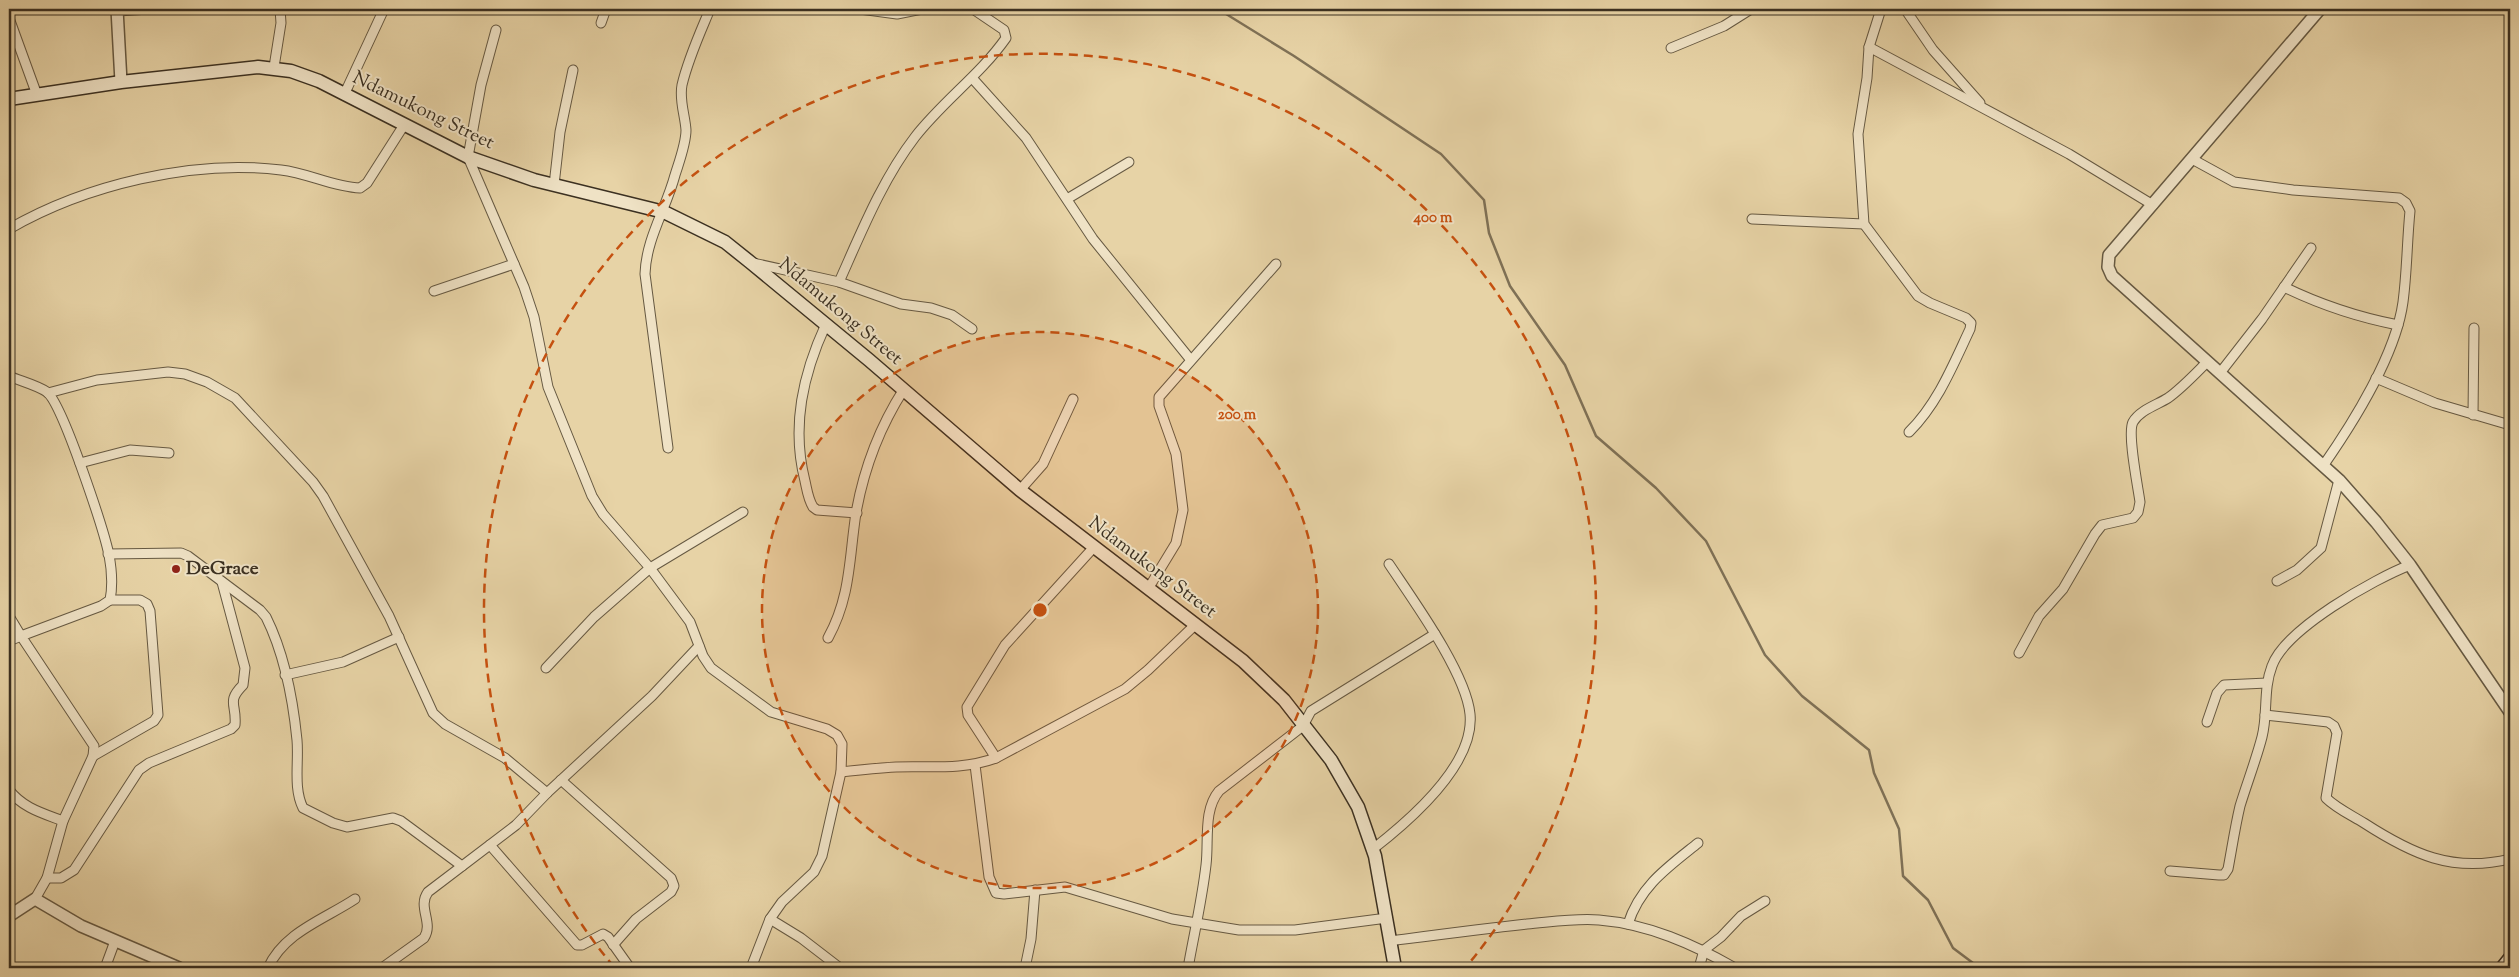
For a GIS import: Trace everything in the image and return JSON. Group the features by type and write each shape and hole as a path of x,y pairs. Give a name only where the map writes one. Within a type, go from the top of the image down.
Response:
{"main road":[{"name":"Ndamukong Street","path":"9,99 121,82 258,67 274,67 305,75 468,158 554,185 664,212 725,242 826,324 1020,490 1196,624 1266,682 1303,726 1346,785 1358,807 1373,849 1395,968"},
{"path":"2502,968 2510,958"}],"street":[{"path":"9,12 13,9"},
{"path":"121,82 118,10 149,9"},
{"path":"274,67 281,23 280,9"},
{"path":"344,95 384,9"},
{"path":"601,23 606,9"},
{"path":"668,448 645,274 648,246 664,212 676,175 686,131 682,107 682,85 710,9"},
{"path":"860,9 897,14 922,9"},
{"path":"839,282 868,216 904,153 930,120 973,79 1006,38 1004,30 973,9"},
{"path":"1671,48 1724,26 1751,9"},
{"path":"1881,9 1869,47 1867,78 1858,134 1864,224 1918,296 1966,318 1970,323 1970,328 1943,387 1932,405 1909,432"},
{"path":"1905,9 1933,50 1986,109"},
{"path":"2320,9 2110,255 2108,267 2112,276 2339,480 2410,565 2510,712"},
{"path":"9,18 37,95"},
{"path":"496,30 481,85 468,158 514,264 534,318 548,388 592,496 602,514 650,568 690,622 699,646 711,668 771,712 827,729 837,735 842,744 841,772 822,856 814,872 782,902 770,919 751,968"},
{"path":"1869,47 2069,154 2153,205"},
{"path":"554,185 560,132 573,70"},
{"path":"973,79 1013,122 1093,239 1190,360"},
{"path":"9,229 69,199 141,180 196,171 283,170 360,188 367,183 404,125"},
{"path":"2192,160 2234,182 2293,190 2399,198 2406,203 2410,211 2403,303 2398,325 2376,378 2346,434 2324,466"},
{"path":"1067,200 1129,162"},
{"path":"1752,219 1864,224"},
{"path":"2220,373 2284,288 2311,248"},
{"path":"750,262 839,282 901,304 943,311 972,328"},
{"path":"434,291 514,264"},
{"path":"1148,589 1176,543 1183,510 1176,454 1159,406 1159,397 1276,264"},
{"path":"2284,288 2322,305 2368,319 2398,325"},
{"path":"826,324 802,388 798,436 800,461 812,507 817,510 856,513"},
{"path":"2473,415 2474,328"},
{"path":"2018,653 2039,616 2063,588 2094,534 2102,525 2132,518 2138,512 2140,502 2131,434 2133,422 2143,412 2168,398 2208,362"},
{"path":"48,393 97,380 168,372 185,374 207,382 235,398 313,482 322,496 399,637 433,714 445,724 505,758 547,793"},
{"path":"9,376 48,393 60,412 80,462 108,554 114,585 110,600"},
{"path":"2376,378 2435,403 2510,425"},
{"path":"828,638 836,623 848,588 856,513 867,464 886,417 904,390"},
{"path":"1020,490 1043,464 1073,399"},
{"path":"80,462 130,450 169,453"},
{"path":"2277,581 2312,558 2321,548 2339,480"},
{"path":"546,668 594,617 650,568 743,512"},
{"path":"996,758 968,715 967,707 1005,645 1094,547"},
{"path":"108,554 181,554 260,610 266,617 285,675 297,739 299,794 303,808 333,823 347,827 385,818 401,820 462,866"},
{"path":"1373,849 1411,817 1447,778 1456,765 1468,732 1470,716 1468,702 1435,634 1389,564"},
{"path":"2170,871 2224,875 2228,870 2240,807 2262,736 2267,683 2277,654 2301,629 2385,575 2410,565"},
{"path":"47,878 61,878 74,870 139,770 149,763 231,729 235,725 233,699 234,694 243,685 245,668 222,582"},
{"path":"9,641 110,600 140,600 147,604 150,611 158,715 154,721 93,756"},
{"path":"9,616 94,746 93,756 63,821 47,878 35,899 9,916"},
{"path":"841,772 975,765 996,758 1125,689 1148,670 1196,624"},
{"path":"1188,968 1206,864 1210,811 1213,798 1219,791 1303,726 1311,711 1435,634"},
{"path":"285,675 343,662 399,637"},
{"path":"382,968 424,938 429,926 424,898 516,825 547,793 652,696 699,646"},
{"path":"2207,722 2217,693 2224,685 2267,683"},
{"path":"2265,715 2328,722 2334,726 2337,733 2326,798 2390,840 2434,860 2462,864 2510,859"},
{"path":"975,765 992,886 996,893 1004,894 1065,887 1118,905 1172,920 1261,931 1295,930 1386,918"},
{"path":"561,780 671,878 674,886 671,892 636,919 612,945"},
{"path":"9,790 21,803 31,809 63,821"},
{"path":"1628,924 1632,909 1647,886 1698,843"},
{"path":"490,845 577,945 582,945 603,934 630,968"},
{"path":"1025,968 1031,938 1035,890"},
{"path":"35,899 65,918 179,968"},
{"path":"268,968 274,958 298,933 355,899"},
{"path":"1699,968 1704,950 1721,937 1741,916 1765,901"},
{"path":"770,919 801,938 840,968"},
{"path":"1390,941 1561,920 1599,920 1628,924 1672,937 1704,950 1735,968"},
{"path":"105,968 115,941"}],"waterway":[{"path":"1218,9 1294,56 1441,154 1484,200 1489,233 1510,286 1565,365 1596,436 1656,488 1706,541 1765,655 1802,696 1869,750 1874,773 1899,829 1903,876 1928,900 1953,948 1973,963 1976,968"}],"place":[{"name":"DeGrace","path":"176,569"}]}
